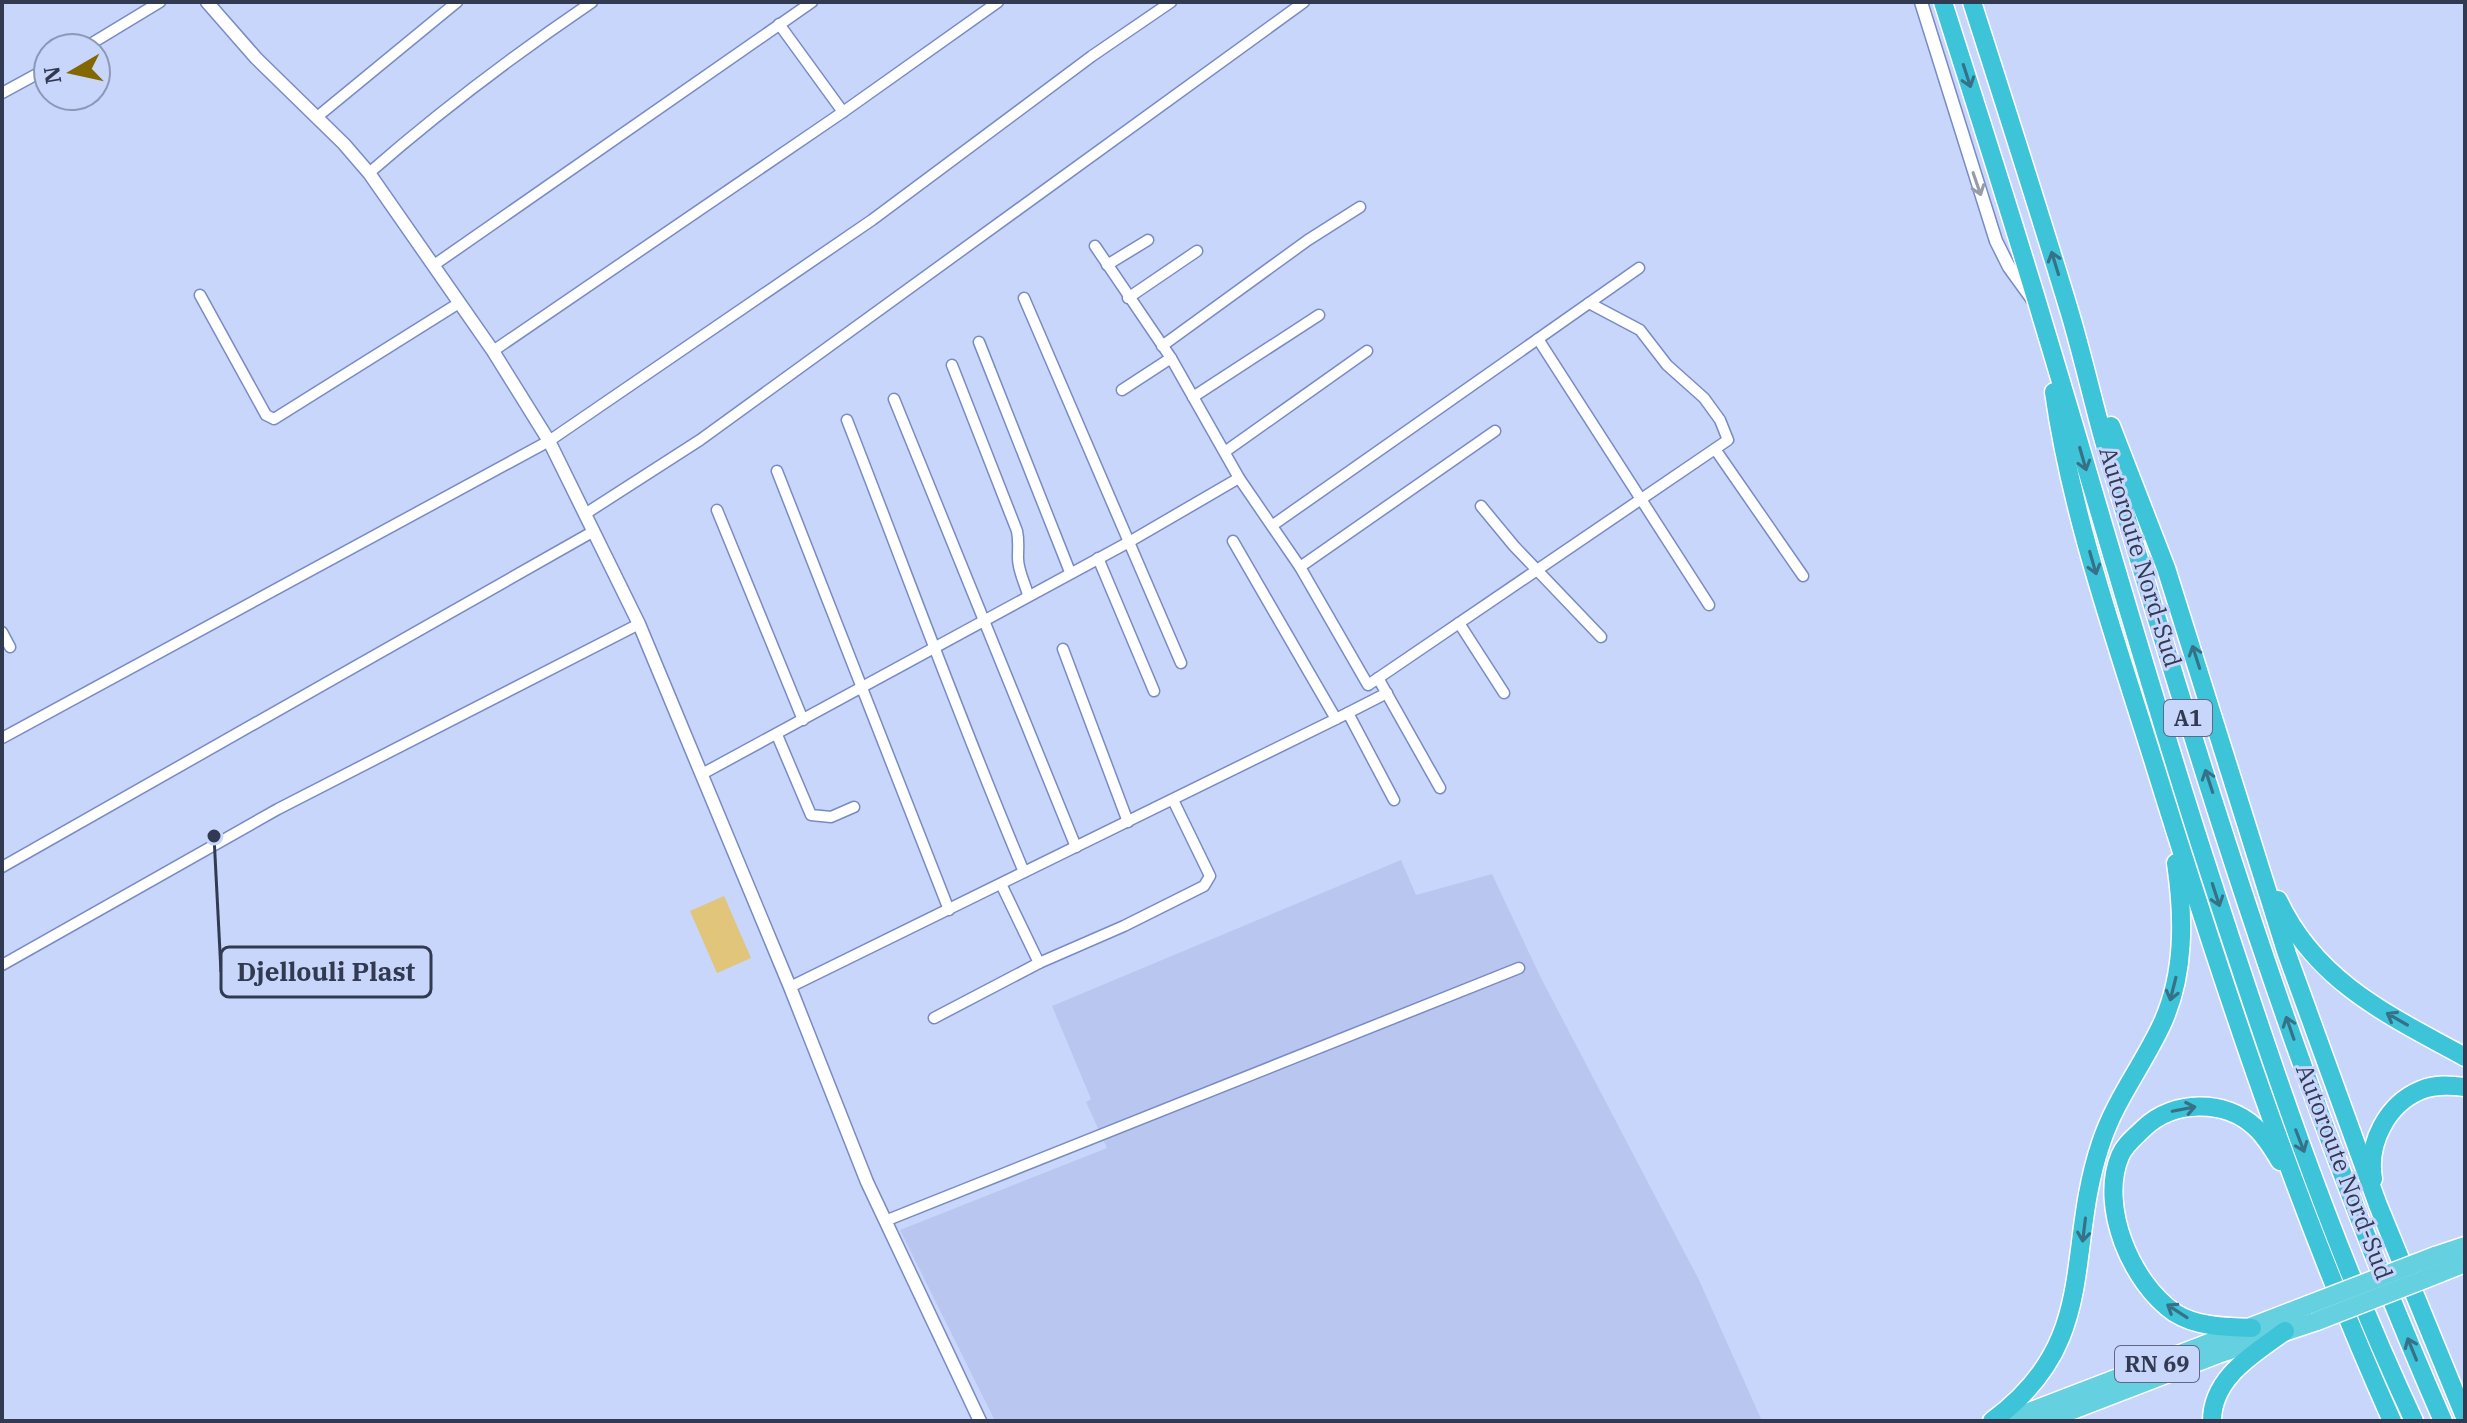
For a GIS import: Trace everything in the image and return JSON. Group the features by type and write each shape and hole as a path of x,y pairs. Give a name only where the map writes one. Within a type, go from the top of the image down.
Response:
{"highway":[{"name":"Autoroute Nord-Sud","path":"1943,2 2042,316 2110,553 2235,951 2288,1109 2333,1227 2414,1421"},
{"name":"Autoroute Nord-Sud","path":"1972,2 2071,314 2108,453 2187,714 2264,953 2364,1227 2443,1421"},
{"path":"2071,314 2098,394 2166,568 2287,954 2378,1205 2465,1417"},
{"path":"2042,316 2058,426 2091,559 2217,965 2311,1225"},
{"path":"1992,1421 2030,1389 2056,1352 2078,1276 2089,1187 2099,1147 2120,1096 2162,1023 2174,991 2182,925 2174,843 2158,774"},
{"path":"2246,823 2280,905 2316,959 2362,998 2465,1057"},
{"path":"2378,1205 2371,1168 2375,1143 2384,1120 2401,1102 2422,1090 2442,1085 2465,1087"},
{"path":"2252,1328 2196,1322 2175,1312 2151,1289 2129,1257 2121,1237 2114,1199 2114,1177 2126,1145 2152,1120 2166,1113 2189,1107 2212,1107 2234,1113 2255,1126 2272,1148 2289,1175 2311,1225 2392,1421"},
{"name":"RN 69","path":"2006,1421 2252,1328 2312,1313 2437,1264 2465,1246"},
{"name":"RN 69","path":"2437,1264 2465,1263"},
{"name":"RN 69","path":"2044,1421 2285,1331 2312,1313"},
{"path":"2212,1421 2219,1391 2232,1371 2285,1331"},
{"path":"2369,1369 2378,1421"},
{"path":"2452,1387 2465,1408"}],"street":[{"path":"110,32 160,2"},
{"path":"207,2 256,58 369,173 493,351 549,441 639,624 790,987 867,1182 980,1421"},
{"path":"317,117 457,2"},
{"path":"434,265 812,2"},
{"path":"493,351 998,2"},
{"path":"2,738 549,441 872,220 1004,120 1171,2"},
{"path":"585,514 713,431 1304,2"},
{"path":"1921,2 1996,241 2009,267 2042,316"},
{"path":"369,173 443,108 584,4"},
{"path":"779,24 843,112"},
{"path":"2,93 32,77"},
{"path":"1162,346 1308,240 1360,207"},
{"path":"1107,265 1148,240"},
{"path":"1095,246 1171,358 1239,478 1300,567 1375,699"},
{"path":"1128,298 1197,251"},
{"path":"1273,525 1639,268"},
{"path":"200,295 266,415 274,419 459,303"},
{"path":"1024,298 1181,663"},
{"path":"1368,685 1728,440 1720,420 1704,398 1667,365 1640,330 1589,303"},
{"path":"1193,397 1319,315"},
{"path":"1538,339 1709,605"},
{"path":"979,342 1070,572"},
{"path":"1226,451 1367,351"},
{"path":"1122,390 1171,358"},
{"path":"952,365 1017,531 1021,547 1018,556 1020,568 1028,595"},
{"path":"894,399 1076,847"},
{"path":"847,420 951,694 1024,872"},
{"path":"1300,567 1495,431"},
{"path":"1715,449 1803,576"},
{"path":"777,471 949,910"},
{"path":"702,774 1129,542 1239,478"},
{"path":"1481,506 1536,570 1601,637"},
{"path":"717,510 803,720"},
{"path":"2,867 594,531"},
{"path":"1233,541 1336,719"},
{"path":"1098,558 1154,691"},
{"path":"1459,623 1504,693"},
{"path":"2,965 278,809 639,624"},
{"path":"2,632 10,647"},
{"path":"1063,649 1128,822"},
{"path":"1378,678 1440,788"},
{"path":"790,987 1387,693"},
{"path":"1348,713 1394,800"},
{"path":"777,735 811,815 831,817 854,807"},
{"path":"934,1018 1039,963 1124,926 1204,886 1210,876 1173,800"},
{"path":"1001,884 1039,963"},
{"path":"885,1221 1519,968"}],"shaded area":[{"path":"1401,860 1416,895 1492,874 1541,978 1699,1280 1762,1421 995,1421 900,1230 1107,1148 1086,1102 1091,1099 1052,1006"},
{"path":"724,896 751,958 717,973 690,911"}],"place":[{"name":"Djellouli Plast","path":"214,836"}]}
